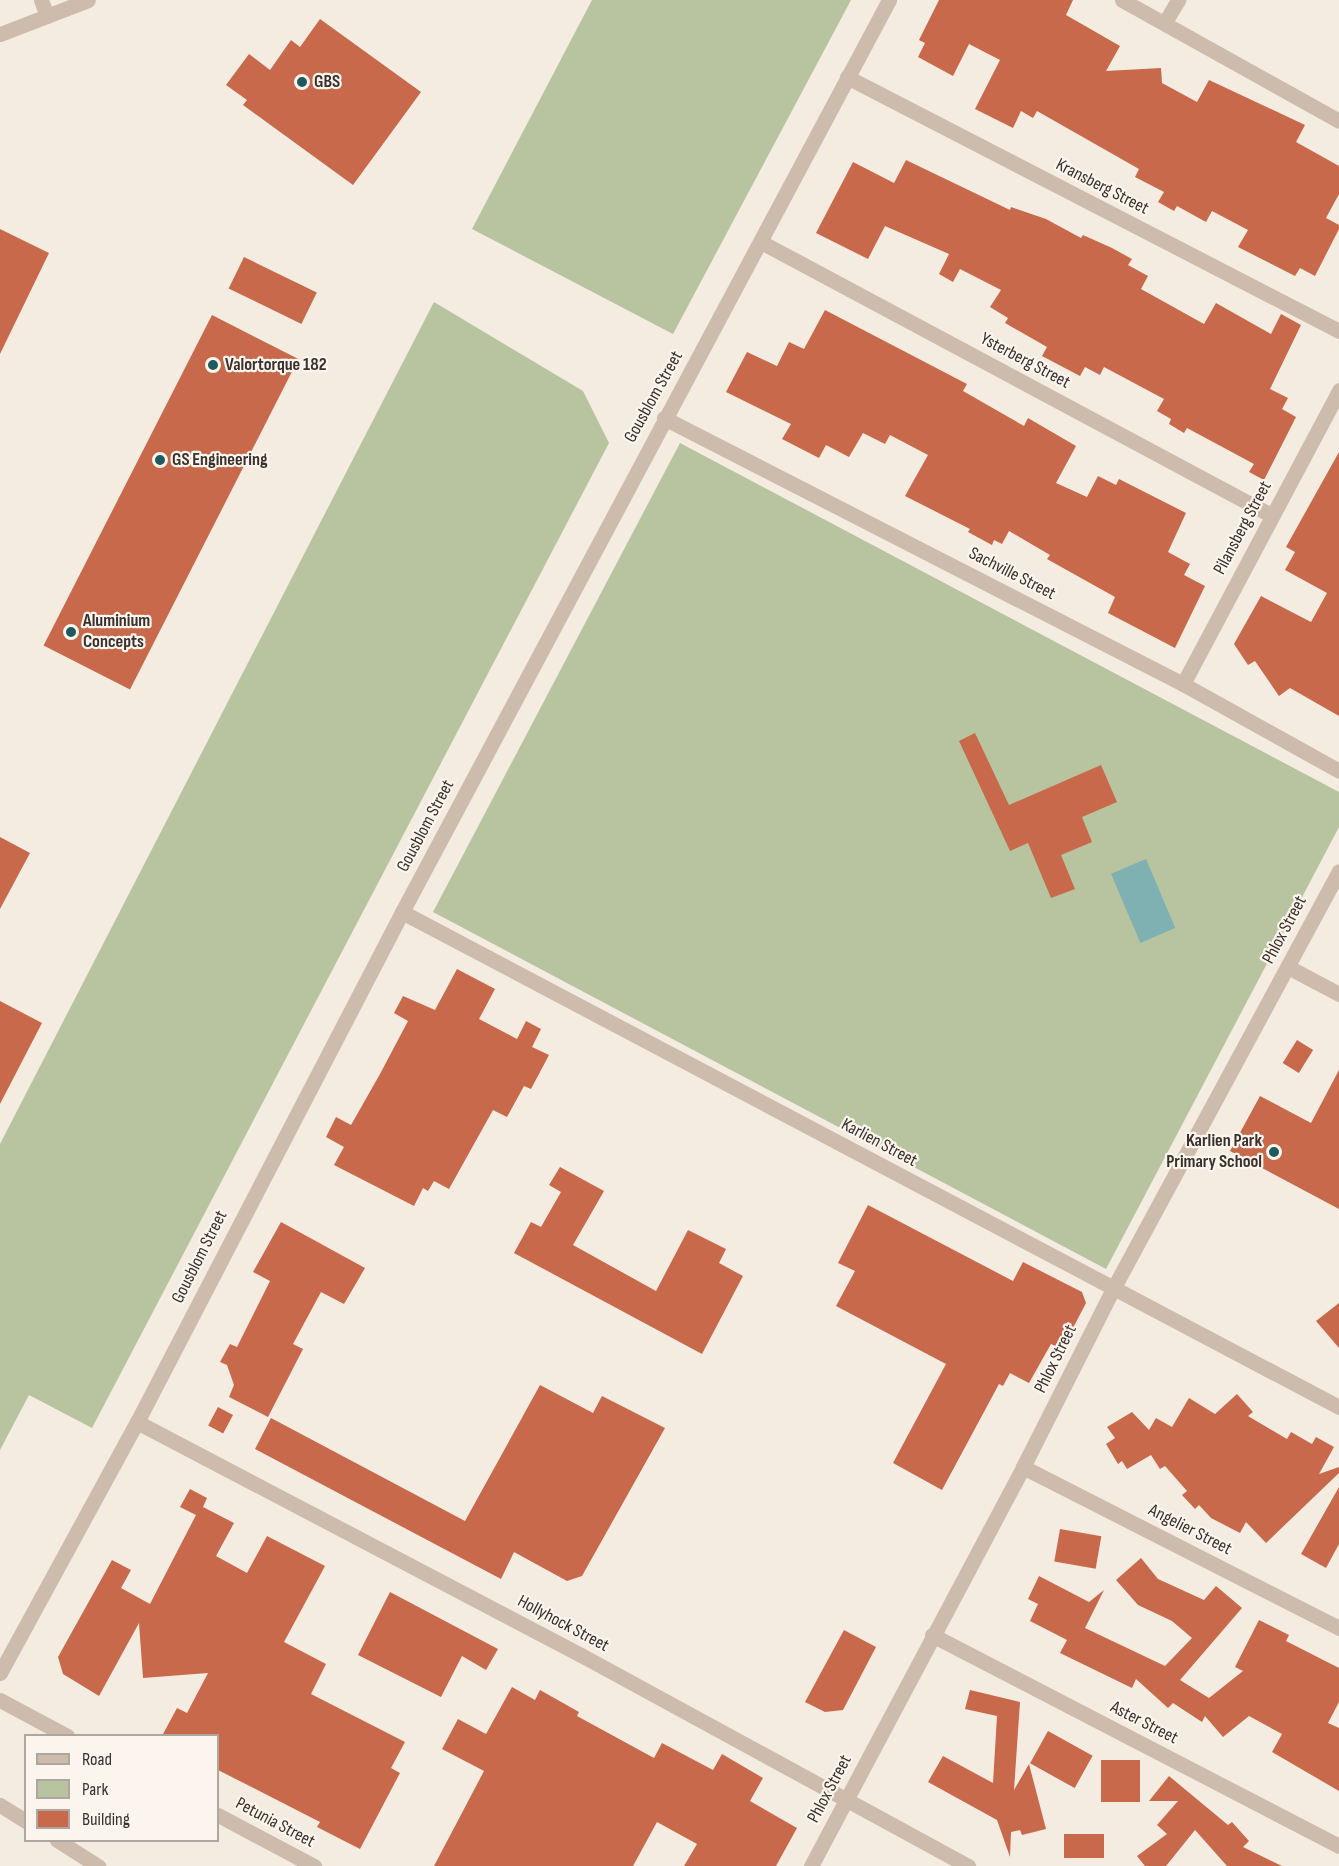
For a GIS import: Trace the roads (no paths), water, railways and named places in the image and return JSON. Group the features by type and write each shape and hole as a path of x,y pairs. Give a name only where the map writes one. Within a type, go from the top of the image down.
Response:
{"street":[{"path":"41,0 47,16"},
{"path":"0,34 88,0"},
{"name":"Gousblom Street","path":"0,1673 137,1422 402,912 889,0"},
{"path":"1122,0 1339,121"},
{"path":"1165,22 1178,0"},
{"name":"Kransberg Street","path":"848,77 1339,331"},
{"name":"Ysterberg Street","path":"761,242 1271,515"},
{"name":"Pilansberg Street","path":"1183,684 1339,390"},
{"name":"Sachville Street","path":"664,418 1183,684 1339,771"},
{"name":"Phlox Street","path":"811,1866 1023,1467 1113,1289 1339,871"},
{"name":"Karlien Street","path":"402,912 1339,1407"},
{"path":"1288,967 1339,994"},
{"name":"Hollyhock Street","path":"137,1422 968,1866"},
{"name":"Angelier Street","path":"1023,1467 1339,1628"},
{"name":"Aster Street","path":"932,1635 1339,1846"},
{"path":"0,1700 63,1734"},
{"path":"0,1805 24,1820"},
{"name":"Petunia Street","path":"219,1816 314,1866"},
{"path":"60,1842 98,1866"}],"water":[{"path":"1146,859 1175,928 1140,943 1111,874"}],"place":[{"name":"GBS","path":"302,82"},
{"name":"Valortorque 182","path":"213,365"},
{"name":"GS Engineering","path":"160,460"},
{"name":"Aluminium Concepts","path":"71,632"},
{"name":"Karlien Park Primary School","path":"1274,1152"}]}
